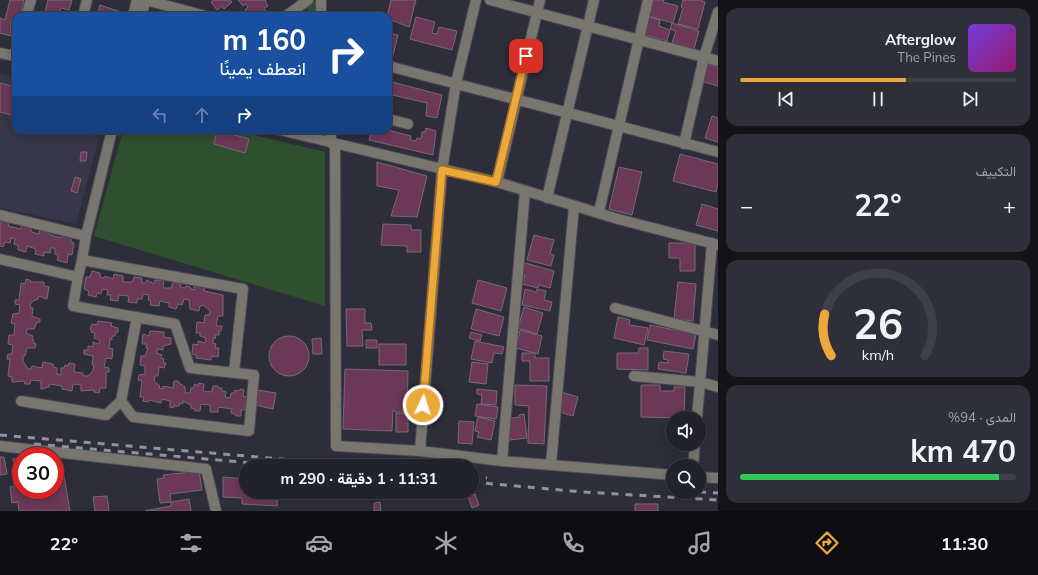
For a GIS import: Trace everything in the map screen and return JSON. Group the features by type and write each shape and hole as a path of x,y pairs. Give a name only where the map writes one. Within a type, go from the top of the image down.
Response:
{"street":[{"path":"27,12 31,0"},
{"path":"84,12 87,0"},
{"path":"134,12 137,0"},
{"path":"143,12 145,0 191,12"},
{"path":"292,12 308,0"},
{"path":"321,0 321,12"},
{"path":"420,452 442,170 456,83 476,0"},
{"path":"490,0 718,61"},
{"path":"496,182 540,0"},
{"path":"547,198 594,0"},
{"path":"599,212 648,0"},
{"path":"684,144 704,57 718,15"},
{"path":"0,53 12,54"},
{"path":"392,67 718,152"},
{"path":"392,120 408,124"},
{"path":"111,134 86,236 73,306 175,324 190,368 254,375 249,431 133,418 121,402"},
{"path":"296,134 496,182 618,219 715,244 698,411"},
{"path":"332,134 333,143 336,446 420,452 502,461 666,474"},
{"path":"502,461 525,191"},
{"path":"551,464 574,206"},
{"path":"0,215 86,236"},
{"path":"0,259 78,277"},
{"path":"82,260 242,289 234,372"},
{"path":"616,308 718,335"},
{"path":"21,401 106,415 121,402 137,318"},
{"path":"634,376 700,382 718,387"},
{"path":"0,446 206,469 216,511"},
{"path":"706,477 718,478"}],"shaded area":[{"path":"0,74 12,77 12,134 100,134 76,224 0,208"}],"green space":[{"path":"314,0 316,2 315,12 307,12 308,11 305,6"},
{"path":"122,134 250,134 325,152 325,306 94,236"}],"building":[{"path":"10,0 24,0 21,12 12,12 11,36 0,33 0,18 5,20"},
{"path":"48,0 72,0 69,10 61,8 60,12 45,12"},
{"path":"213,0 230,0 232,2 224,9 222,6 217,10 211,2"},
{"path":"238,0 266,0 265,1 268,6 264,8 266,11 265,12 247,12 245,10 248,7 246,4 243,6"},
{"path":"391,0 416,0 409,27 392,21 392,12 388,12"},
{"path":"652,0 664,0 663,2 678,6 673,23 648,16"},
{"path":"683,0 700,0 705,2 698,29 678,24 683,8 681,7"},
{"path":"100,5 121,12 98,12"},
{"path":"646,16 660,20 659,26 670,30 667,41 641,34"},
{"path":"416,17 435,22 432,33 437,34 439,27 457,31 452,50 410,39"},
{"path":"672,23 699,31 694,49 672,43 676,31 670,29"},
{"path":"392,34 398,35 392,59"},
{"path":"706,64 718,67 718,86 701,81"},
{"path":"392,82 442,95 437,118 426,116 427,103 392,95"},
{"path":"0,83 12,86 12,115 0,112"},
{"path":"712,116 718,118 718,142 705,138"},
{"path":"426,128 436,131 433,155 369,140 371,134 392,134 392,131 411,136 410,140 416,141 417,138 421,139 422,132 425,132"},
{"path":"216,134 231,134 249,139 245,153 214,144"},
{"path":"81,152 87,152 86,161 80,161"},
{"path":"680,154 718,164 718,183 716,192 673,181"},
{"path":"377,162 427,176 417,217 391,216 399,190 377,186"},
{"path":"619,167 642,172 632,215 609,209"},
{"path":"75,177 81,179 77,193 71,191"},
{"path":"702,204 718,209 718,231 696,225"},
{"path":"0,220 9,222 8,226 21,229 22,225 31,227 31,232 39,234 40,229 49,231 50,235 62,238 62,234 71,236 71,242 74,243 72,255 68,254 67,263 57,260 58,255 55,254 55,248 51,248 50,253 44,252 44,256 35,254 36,249 27,246 26,252 18,250 18,245 14,244 15,239 11,238 10,243 5,242 3,247 0,246"},
{"path":"383,224 411,225 411,230 421,230 421,252 407,252 407,246 381,245"},
{"path":"534,235 554,240 550,254 554,255 551,266 527,260"},
{"path":"669,243 695,243 695,271 680,271 680,258 669,258"},
{"path":"522,262 554,271 550,288 539,285 538,288 522,284 525,275 519,274"},
{"path":"92,271 100,273 100,277 104,278 105,276 113,279 114,274 123,276 123,282 132,282 134,277 142,278 142,283 145,283 147,280 154,284 155,280 164,280 163,288 171,288 173,282 181,284 180,287 185,288 186,286 194,290 194,286 205,286 204,291 223,295 223,316 218,316 216,326 222,326 221,331 219,331 219,335 215,335 216,338 213,338 213,343 216,344 215,348 219,348 218,357 212,356 211,360 196,358 196,355 192,354 193,344 198,345 198,341 205,343 206,338 200,336 200,333 196,333 197,322 204,323 205,315 209,315 210,311 203,305 200,306 199,311 190,309 189,300 184,299 182,305 178,304 176,309 169,307 169,303 160,301 159,306 150,305 151,301 148,300 149,295 143,294 142,299 137,299 137,303 128,302 129,296 119,295 118,301 110,300 111,295 107,295 108,290 102,289 101,294 97,293 96,297 88,295 89,291 84,289 86,277 90,277"},
{"path":"26,279 30,280 31,282 44,282 44,286 49,287 47,299 39,296 38,299 31,302 30,307 33,308 32,316 40,319 40,322 37,322 34,329 27,329 26,333 33,336 33,343 36,344 35,348 27,348 25,356 23,356 23,361 28,369 31,369 32,366 42,368 43,362 53,364 53,367 57,368 57,374 61,375 61,368 64,368 65,365 68,366 69,363 75,364 74,372 83,373 83,376 88,376 93,371 93,356 84,354 84,350 88,350 88,346 93,347 93,342 99,344 100,340 94,338 95,333 91,332 92,330 90,329 92,324 97,325 98,321 112,323 111,326 118,328 118,332 116,332 115,336 112,336 112,340 110,339 109,348 113,349 112,359 106,358 104,367 109,368 109,372 106,372 106,388 100,388 99,393 94,392 94,390 81,391 81,385 73,384 72,391 62,389 62,386 49,384 49,387 41,389 41,381 31,380 30,384 25,384 24,381 12,382 12,377 8,376 10,359 7,359 8,354 12,354 13,345 8,344 9,335 14,335 15,324 11,323 13,314 19,313 20,305 15,304 15,300 19,300 21,283 25,284"},
{"path":"478,280 507,288 501,311 472,303"},
{"path":"678,282 696,284 693,321 674,319"},
{"path":"525,289 536,292 537,289 546,291 544,300 552,302 550,311 522,305"},
{"path":"524,307 543,313 537,334 518,328"},
{"path":"346,309 365,309 365,323 371,323 372,330 362,330 363,346 347,346"},
{"path":"476,309 504,317 499,336 471,329"},
{"path":"618,317 630,320 629,325 648,328 644,345 614,338"},
{"path":"650,325 696,334 693,349 647,340"},
{"path":"520,330 542,336 538,354 516,348"},
{"path":"150,331 164,332 164,337 171,338 171,344 163,346 163,350 157,349 157,353 162,355 161,358 164,359 163,362 166,363 164,368 159,367 158,376 155,376 154,381 160,386 159,388 163,389 163,386 173,388 174,381 178,381 185,387 185,393 190,393 191,388 193,388 195,384 198,386 199,383 204,384 203,391 212,392 213,386 218,386 218,388 222,388 222,391 226,392 225,397 230,398 231,393 234,393 235,390 244,390 243,396 247,397 245,410 241,410 241,416 236,416 235,414 231,413 232,409 218,407 218,412 210,412 210,405 201,404 200,411 195,411 195,409 191,408 191,405 183,401 183,404 180,403 179,406 174,406 173,408 170,407 170,401 162,399 161,403 149,400 148,402 143,401 144,397 140,397 142,381 138,380 139,375 145,374 145,366 140,365 141,356 145,356 148,348 146,348 147,344 142,344 143,334 149,336"},
{"path":"471,332 482,335 480,341 469,338"},
{"path":"289,336 297,338 303,342 307,348 309,356 307,364 303,370 297,374 289,376 281,374 275,370 271,364 269,356 271,348 275,342 281,338"},
{"path":"321,338 322,354 313,354 312,339"},
{"path":"366,340 377,340 377,348 366,348"},
{"path":"475,341 504,347 502,354 494,353 492,363 471,359"},
{"path":"379,344 406,344 406,365 379,365"},
{"path":"639,348 648,348 648,370 617,369 617,353 638,353"},
{"path":"664,351 689,354 686,373 658,369 659,362 668,363 668,360 663,359"},
{"path":"522,353 535,353 535,358 549,358 549,381 530,381 530,361 522,361"},
{"path":"472,362 488,364 486,384 469,382"},
{"path":"345,369 408,371 407,412 395,412 393,410 392,431 343,429"},
{"path":"515,385 547,386 544,444 528,443 529,406 515,405"},
{"path":"641,385 660,385 660,391 674,391 674,387 685,387 684,411 666,411 666,418 641,417"},
{"path":"477,389 497,391 496,405 481,404 482,395 477,394"},
{"path":"258,390 276,393 273,409 255,405"},
{"path":"561,392 578,397 573,416 556,411"},
{"path":"477,404 498,407 496,419 475,416"},
{"path":"396,413 408,414 408,432 396,432"},
{"path":"524,414 527,438 510,440 507,419 520,417 519,415"},
{"path":"478,417 495,421 491,440 477,437 479,432 475,431"},
{"path":"459,421 474,422 472,444 458,443"},
{"path":"0,457 4,457 7,474 0,475"},
{"path":"199,471 202,490 170,494 171,502 160,503 157,479 164,478 163,475"},
{"path":"64,476 70,511 19,511 18,502 12,503 10,487 12,487 12,499 64,499"},
{"path":"223,477 239,478 239,498 223,497"},
{"path":"107,496 109,511 95,511 93,497"},
{"path":"189,499 191,511 145,511 171,506 171,502"},
{"path":"242,499 278,499 277,506 242,504"},
{"path":"469,499 477,499 479,505 472,508"},
{"path":"380,502 381,511 374,511 374,503"},
{"path":"635,504 658,504 658,511 635,511"}],"railway":[{"path":"0,435 281,459"},
{"path":"34,444 239,462"},
{"path":"479,477 487,478"},
{"path":"479,483 583,492 718,500"},
{"path":"706,492 718,493"}],"route":[{"path":"423,405 442,170 496,182 526,56"}]}
